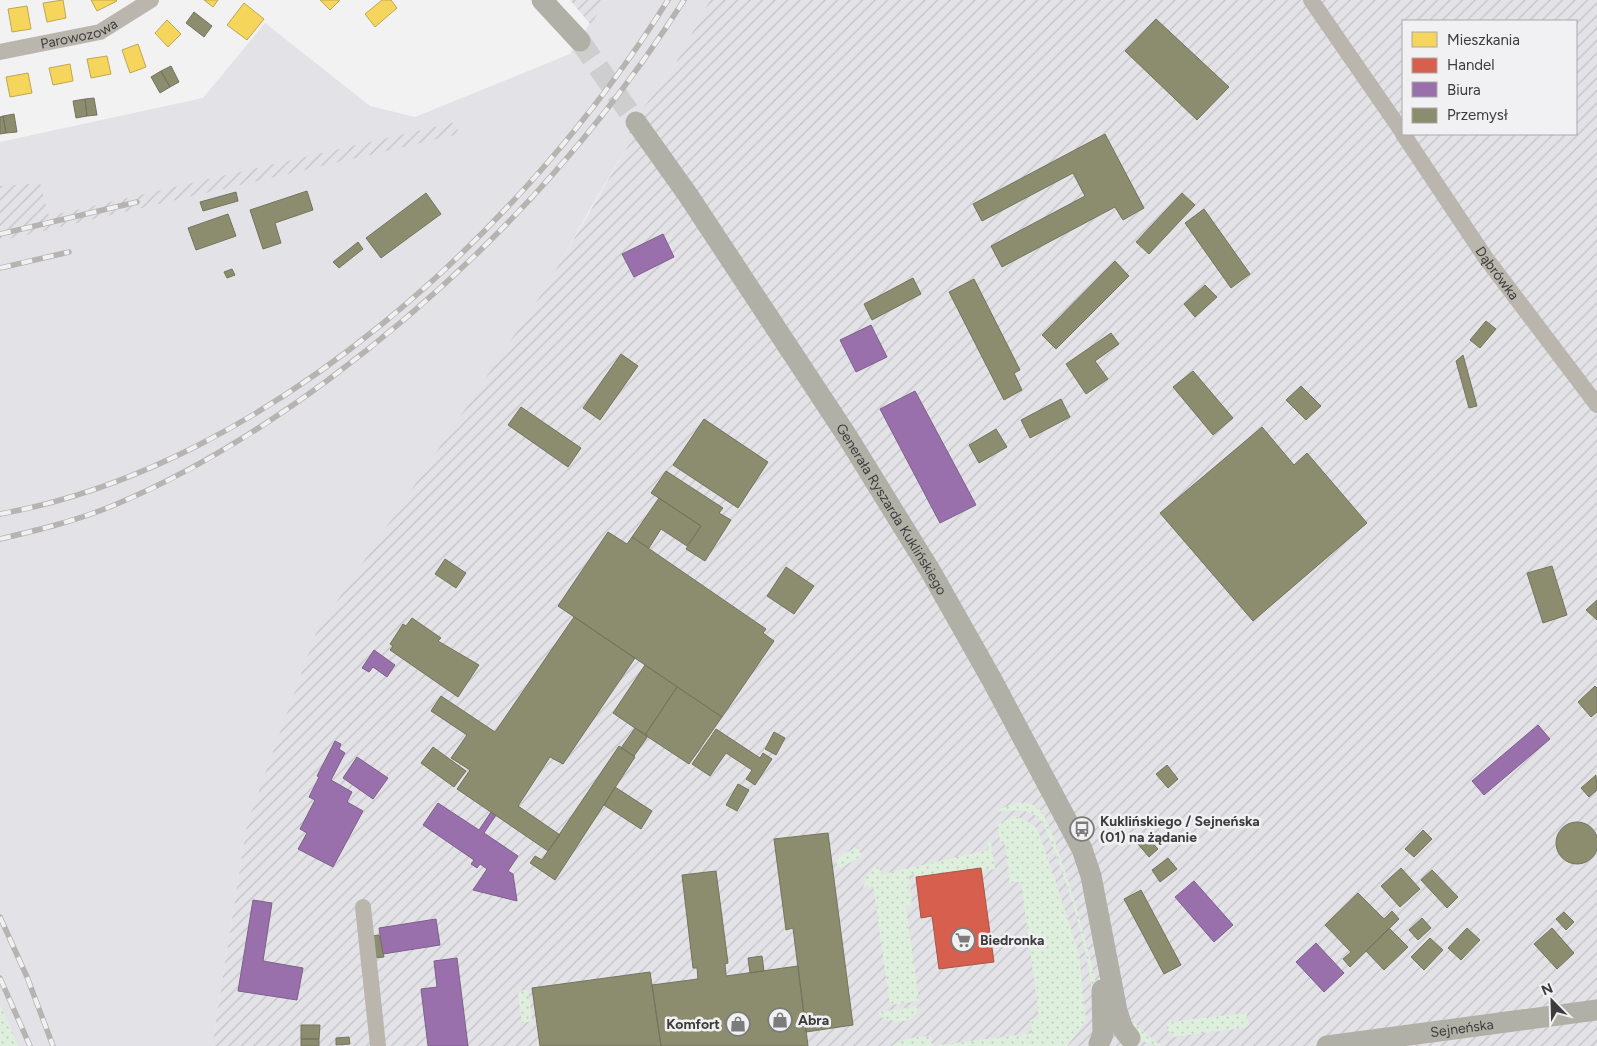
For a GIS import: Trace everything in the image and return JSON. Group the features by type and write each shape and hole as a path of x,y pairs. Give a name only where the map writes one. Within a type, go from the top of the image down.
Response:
{"main road":[{"path":"542,0 580,41"},
{"name":"Generała Ryszarda Kuklińskiego","path":"636,122 688,194 847,436 950,604 1070,823 1091,876 1117,1012 1123,1029 1137,1042"},
{"name":"Generała Ryszarda Kuklińskiego","path":"1098,1045 1103,1034 1104,1014 1099,920"},
{"name":"Sejneńska","path":"1327,1046 1597,1010"},
{"path":"1098,1045 1116,1038 1137,1042"}],"street":[{"name":"Parowozowa","path":"0,52 100,32 151,0"},
{"name":"Dąbrówka","path":"1311,0 1402,133"},
{"name":"Dąbrówka","path":"1404,135 1485,257 1597,405"},
{"path":"363,907 378,1046"}],"shaded area":[{"path":"570,0 605,0 591,25"},
{"path":"605,0 710,0 673,68 627,130 632,139 590,209 247,824 212,1046 0,1046 0,142 203,98 265,23 370,106 415,117 570,54"},
{"path":"710,0 1597,0 1597,1046 212,1046 247,824 316,633 543,292 632,139 627,130 673,68"},
{"path":"456,122 459,134 0,241 0,186 40,183 49,216"}],"green space":[{"path":"1019,802 1028,803 1040,810 1047,821 1055,842 1075,901 1091,962 1098,1000 1094,1011 1083,940 1062,870 1044,825 1029,812 1017,810 998,812 1000,809"},
{"path":"1013,816 1024,819 1037,828 1079,954 1086,1022 1067,1046 933,1046 1032,1033 1030,1020 1039,1018 1021,882 1010,883 1005,844 1001,845 997,825"},
{"path":"991,842 995,869 982,871 981,868 916,877 915,874 909,876 912,906 906,907 919,1001 890,1005 873,886 863,888 867,875 876,865 883,874 988,850 987,843"},
{"path":"857,847 862,856 840,868 836,860 841,855"},
{"path":"528,989 532,1021 522,1023 518,994 520,991"},
{"path":"0,1004 18,1045 18,1046 0,1046"},
{"path":"919,1006 914,1017 904,1021 881,1017 879,1012"},
{"path":"1246,1013 1249,1025 1244,1028 1173,1037 1167,1029 1167,1022"},
{"path":"1127,1021 1132,1021 1161,1046 1145,1042"},
{"path":"931,1036 933,1046 892,1046 905,1039"}],"building: Mieszkania":[{"path":"63,0 66,18 47,22 43,3"},
{"path":"91,0 116,0 117,1 97,11"},
{"path":"204,0 218,0 213,7"},
{"path":"320,0 340,0 330,10"},
{"path":"382,0 391,0 397,8 375,27 365,14"},
{"path":"244,3 264,19 247,40 227,25"},
{"path":"27,6 31,29 12,32 8,9"},
{"path":"167,20 181,34 168,47 155,33"},
{"path":"138,44 146,67 130,73 122,50"},
{"path":"107,56 111,74 91,78 87,59"},
{"path":"70,64 73,81 53,85 49,68"},
{"path":"28,73 32,93 10,97 6,77"}],"building: Handel":[{"name":"Biedronka","path":"981,868 994,962 939,969 932,916 921,918 916,877"}],"building: Biura":[{"path":"663,234 674,257 634,277 622,254"},
{"path":"871,325 887,357 856,372 840,340"},
{"path":"915,391 976,505 940,523 880,409"},
{"path":"374,650 395,665 387,677 373,667 369,672 362,668"},
{"path":"1538,725 1550,739 1484,795 1472,781"},
{"path":"335,741 341,744 339,749 345,753 331,780 352,792 347,802 363,811 333,867 298,849 307,833 300,829 315,800 309,797 319,777 317,776"},
{"path":"357,757 388,778 373,799 343,778"},
{"path":"438,803 479,830 491,812 496,815 484,833 518,856 508,871 513,874 517,901 473,890 487,869 480,864 477,868 471,864 474,860 423,825"},
{"path":"1194,881 1233,925 1214,942 1175,897"},
{"path":"253,900 272,903 263,961 303,968 297,1000 238,991"},
{"path":"436,919 440,945 383,954 379,928"},
{"path":"1316,943 1344,973 1324,992 1296,962"},
{"path":"457,958 468,1046 428,1046 421,989 437,987 434,961"}],"building: Przemysł":[{"path":"194,12 212,26 204,37 186,23"},
{"path":"1156,19 1229,87 1197,120 1125,51"},
{"path":"171,66 179,82 170,87 161,71"},
{"path":"161,71 170,87 160,93 151,77"},
{"path":"94,98 97,115 87,116 85,99"},
{"path":"85,99 87,116 76,118 73,101"},
{"path":"14,114 17,132 6,133 3,116"},
{"path":"3,116 6,133 0,134 0,117"},
{"path":"1105,134 1144,208 1123,220 1115,207 1002,267 991,246 1085,196 1073,173 982,221 973,204"},
{"path":"307,191 313,210 275,223 281,243 263,249 250,210"},
{"path":"236,192 238,201 203,211 200,202"},
{"path":"426,193 441,214 381,258 366,238"},
{"path":"1182,193 1195,205 1149,254 1136,242"},
{"path":"1204,209 1250,274 1231,288 1185,223"},
{"path":"228,214 236,236 196,250 188,228"},
{"path":"358,242 363,249 339,268 333,262"},
{"path":"1115,261 1129,276 1056,349 1042,335"},
{"path":"232,269 235,275 227,278 224,272"},
{"path":"913,278 921,294 872,320 864,304"},
{"path":"974,279 1020,370 1014,373 1022,390 1004,400 949,292"},
{"path":"1205,285 1217,297 1195,317 1184,304"},
{"path":"1486,321 1496,329 1480,348 1470,340"},
{"path":"1111,333 1119,344 1095,361 1108,379 1086,394 1066,364"},
{"path":"621,354 638,366 600,420 583,408"},
{"path":"1463,355 1477,406 1469,408 1456,361"},
{"path":"1193,371 1233,418 1213,435 1173,387"},
{"path":"1301,386 1321,406 1306,420 1286,400"},
{"path":"1061,399 1070,417 1030,438 1021,420"},
{"path":"521,407 581,448 568,467 508,425"},
{"path":"704,419 768,462 738,508 673,465"},
{"path":"1262,427 1294,465 1307,453 1367,523 1253,621 1160,513"},
{"path":"996,429 1007,447 979,463 969,445"},
{"path":"666,471 723,508 719,513 731,520 705,561 686,549 701,526 651,493"},
{"path":"659,498 701,526 687,546 661,529 649,548 632,537"},
{"path":"608,532 627,544 632,537 766,629 763,633 774,641 722,717 558,606"},
{"path":"445,559 466,573 456,588 435,574"},
{"path":"1552,566 1567,615 1543,623 1527,573"},
{"path":"786,567 814,586 794,614 767,596"},
{"path":"1597,600 1597,620 1586,610"},
{"path":"574,617 635,658 563,764 550,757 518,806 560,835 548,851 457,789 470,770 451,758 467,735 431,711 441,696 495,732"},
{"path":"412,618 441,638 438,641 479,665 458,697 390,650 393,646 390,644 403,624 406,626"},
{"path":"645,665 677,687 645,735 613,713"},
{"path":"1595,686 1597,688 1597,712 1591,717 1578,702"},
{"path":"677,687 722,717 689,764 645,735"},
{"path":"635,728 648,736 634,756 621,748"},
{"path":"716,729 760,758 763,753 772,759 755,785 746,779 752,770 726,753 710,776 692,764"},
{"path":"774,732 785,738 776,755 765,749"},
{"path":"619,746 635,757 555,880 530,863 535,856 542,860"},
{"path":"433,747 466,771 454,787 421,763"},
{"path":"1167,765 1178,779 1168,788 1156,774"},
{"path":"1596,775 1597,790 1589,797 1581,788"},
{"path":"738,784 749,790 737,811 726,805"},
{"path":"615,787 652,811 641,829 604,805"},
{"path":"1573,822 1581,822 1592,828 1598,843 1592,858 1581,864 1573,864 1562,858 1556,847 1556,839 1562,828"},
{"path":"1423,830 1432,839 1414,857 1405,849"},
{"path":"828,833 853,1025 806,1032 793,928 786,930 774,839"},
{"path":"1145,835 1158,849 1149,857 1137,843"},
{"path":"1168,858 1177,869 1160,882 1152,870"},
{"path":"1401,868 1420,889 1400,907 1381,886"},
{"path":"1432,870 1458,897 1447,908 1421,880"},
{"path":"716,871 728,963 725,964 726,976 798,966 808,1046 661,1046 652,985 698,979 697,968 693,968 682,875"},
{"path":"1141,890 1181,965 1164,974 1124,899"},
{"path":"1358,893 1384,919 1392,911 1399,919 1350,967 1343,959 1351,952 1325,925"},
{"path":"1564,912 1574,922 1566,930 1556,919"},
{"path":"1422,918 1431,928 1418,940 1409,930"},
{"path":"1389,928 1408,947 1384,970 1366,951"},
{"path":"1467,928 1480,940 1461,960 1448,948"},
{"path":"1552,928 1574,953 1557,969 1534,944"},
{"path":"379,935 384,957 373,958 372,936"},
{"path":"1430,938 1443,950 1424,970 1411,957"},
{"path":"762,956 764,971 750,973 748,958"},
{"path":"650,972 661,1046 540,1046 532,988"},
{"path":"301,1025 320,1025 319,1039 301,1039"},
{"path":"349,1037 350,1044 336,1045 336,1038"},
{"path":"301,1039 319,1039 319,1046 301,1046"}],"tunnel":[{"path":"580,41 636,122"}],"railway":[{"path":"0,514 101,487 199,445 293,390 382,324 466,249 542,169 610,85 668,0"},
{"path":"0,539 43,529 85,516 169,480 224,450 277,416 380,340 478,253 567,158 609,107 684,0"},
{"path":"0,234 137,202"},
{"path":"0,268 69,252"},
{"path":"0,917 27,977 53,1046"},
{"path":"0,978 30,1046"}],"place":[{"name":"Kuklińskiego / Sejneńska (01) na żądanie","path":"1082,829"},
{"name":"Biedronka","path":"963,940"},
{"name":"Abra","path":"780,1020"},
{"name":"Komfort","path":"738,1024"}]}
